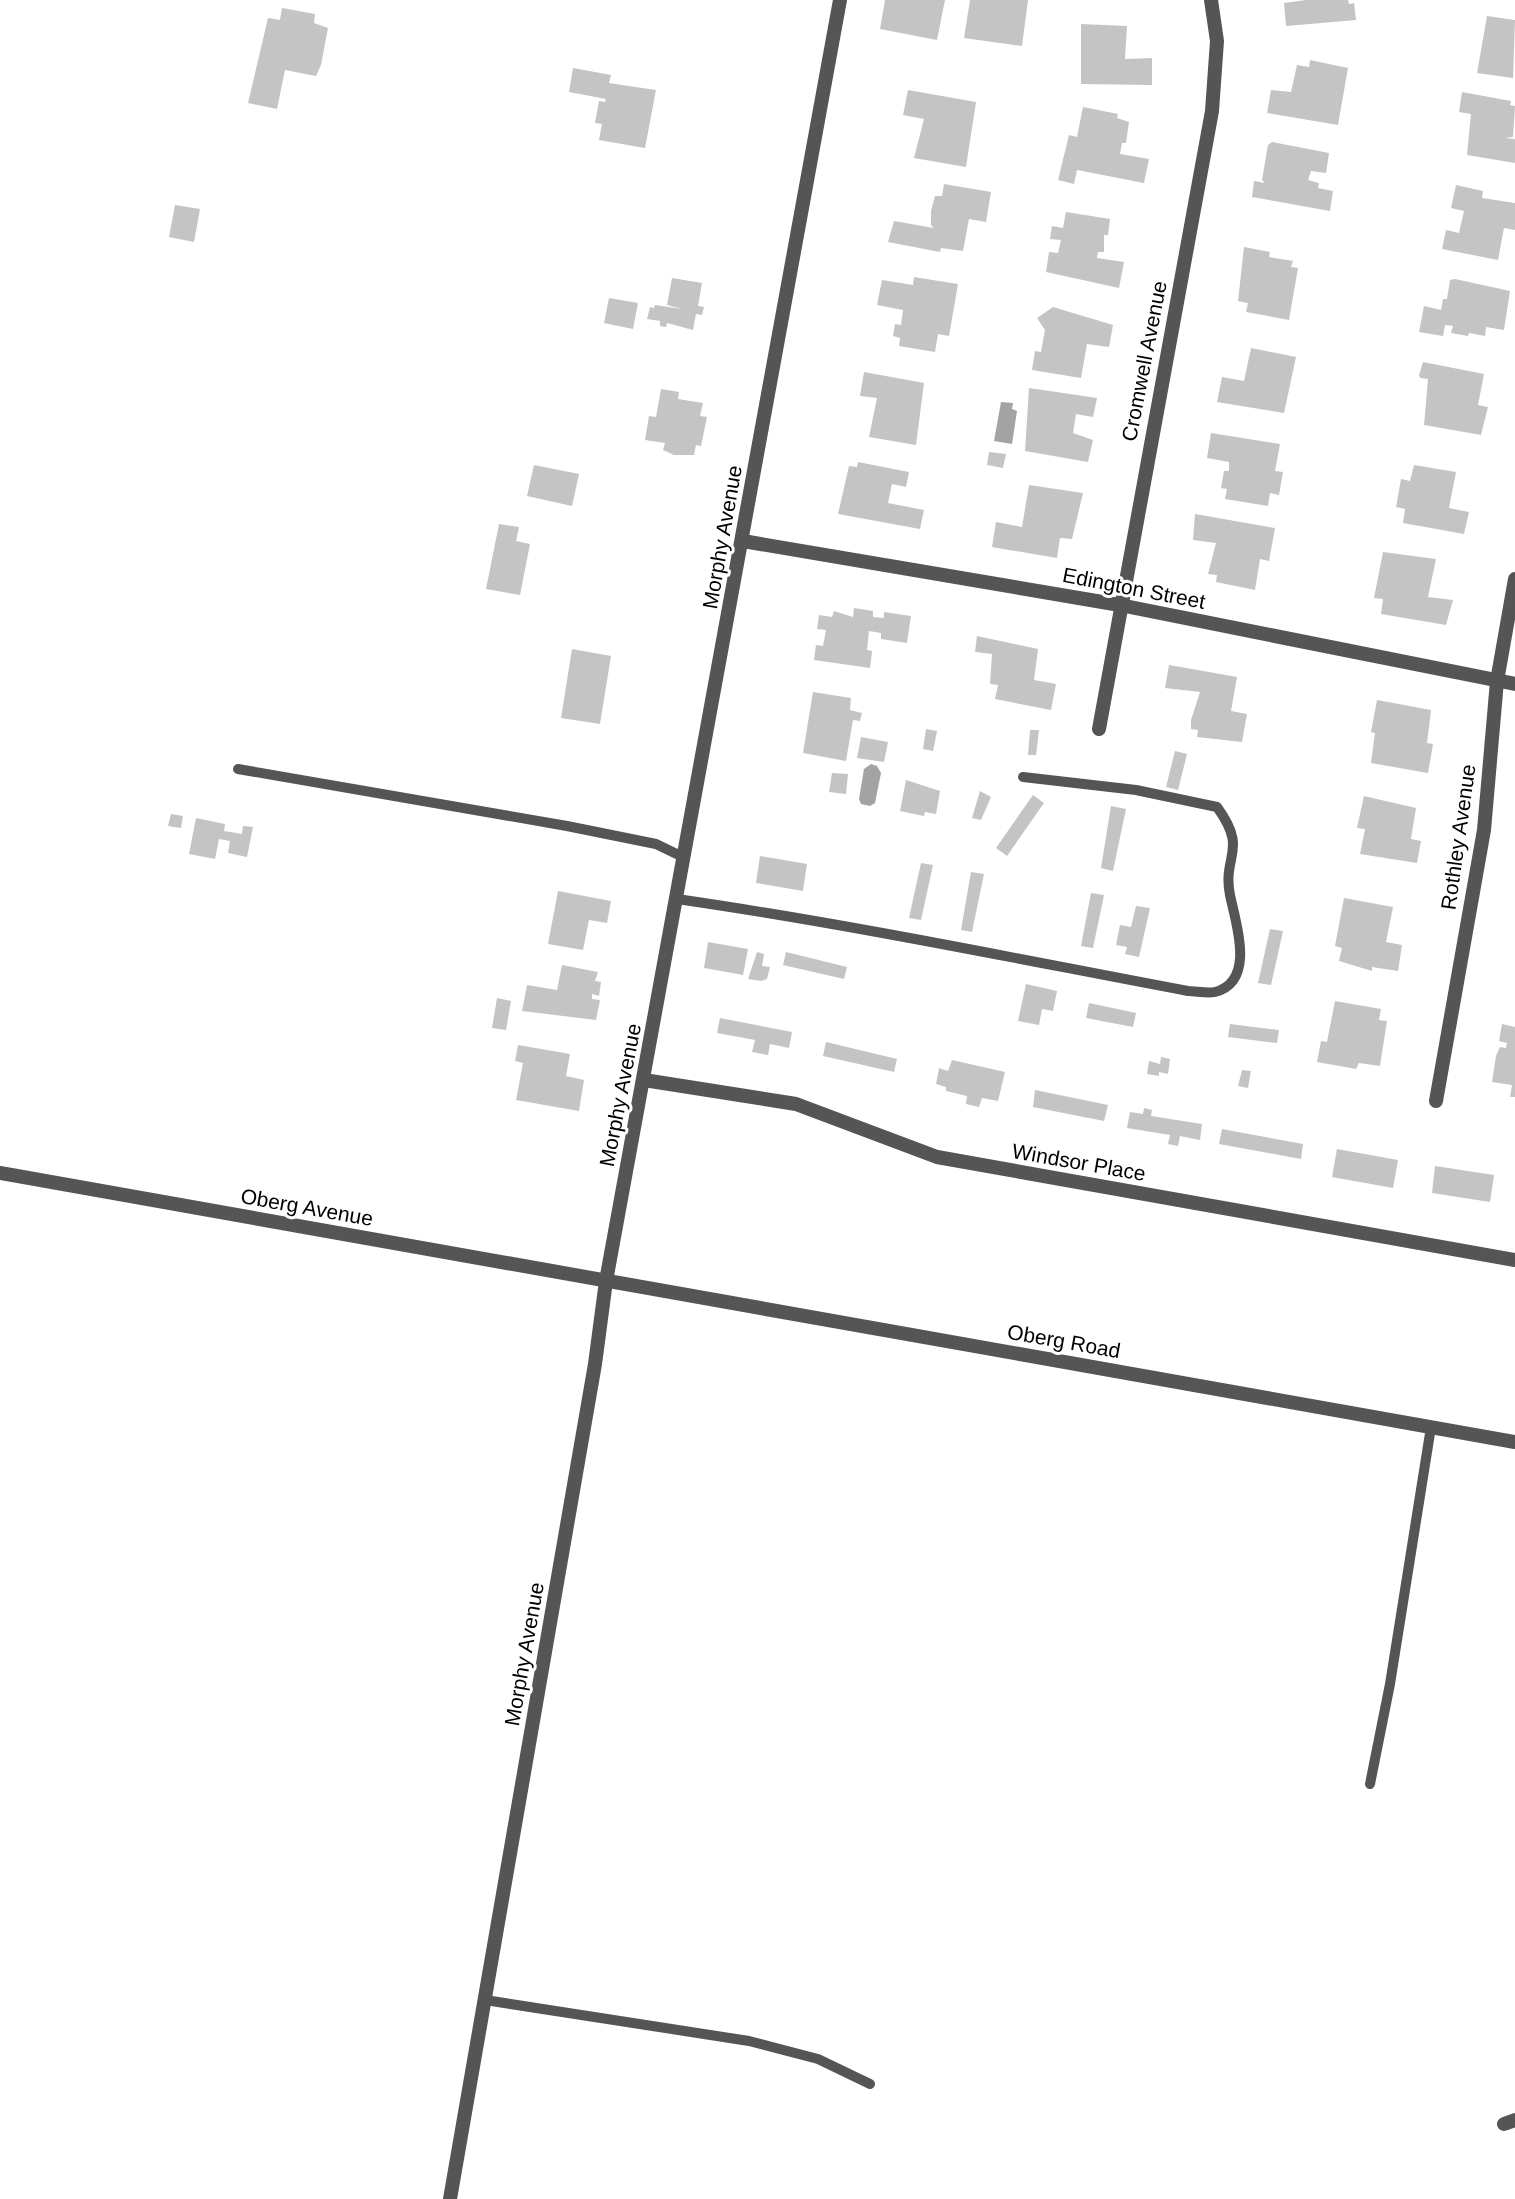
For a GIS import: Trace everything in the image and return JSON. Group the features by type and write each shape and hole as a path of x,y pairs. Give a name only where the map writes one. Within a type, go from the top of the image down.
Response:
{"street":[{"name":"Morphy Avenue","path":"450,2199 595,1364 606,1281 840,0"},
{"name":"Cromwell Avenue","path":"1099,729 1212,111 1217,41 1211,0"},
{"name":"Edington Street","path":"743,541 1120,606 1515,684"},
{"name":"Rothley Avenue","path":"1436,1101 1484,830 1497,681 1515,579"},
{"name":"Windsor Place","path":"644,1080 796,1104 937,1157 1515,1260"},
{"name":"Oberg Avenue","path":"0,1173 606,1281"},
{"name":"Oberg Road","path":"606,1281 1515,1442"}],"lane":[{"path":"238,769 567,826 656,844 685,858"},
{"path":"677,899 912,936 1004,957 1188,991 1215,992 1229,985 1240,964 1241,938 1229,894 1229,877 1235,851 1231,825 1217,807 1136,790 1023,777"},
{"path":"1370,1784 1392,1671 1431,1427"},
{"path":"485,2000 749,2041 818,2059 870,2084"}],"shaded area":[{"path":"1001,402 1013,403 1012,409 1017,411 1012,444 994,441"},
{"path":"871,764 877,766 881,773 875,803 870,806 861,804 859,799 864,769"}],"building":[{"path":"885,0 945,0 937,40 880,29"},
{"path":"970,0 1028,0 1022,46 964,38"},
{"path":"1348,0 1349,4 1354,3 1356,20 1286,26 1284,3"},
{"path":"282,8 315,14 314,23 328,28 321,65 316,76 285,70 277,109 248,103 268,18 280,20"},
{"path":"1487,16 1515,20 1513,78 1477,73"},
{"path":"1081,24 1127,26 1125,59 1152,58 1152,85 1081,84"},
{"path":"1310,60 1348,68 1338,125 1267,113 1271,90 1291,92 1297,65 1309,67"},
{"path":"573,68 611,75 609,83 656,90 645,148 599,140 602,124 595,123 599,101 605,102 606,99 569,92"},
{"path":"908,90 976,102 966,167 914,158 924,119 903,115"},
{"path":"1462,92 1511,101 1510,105 1515,106 1513,137 1505,138 1515,139 1515,163 1467,155 1471,114 1459,112"},
{"path":"1083,107 1118,114 1117,118 1129,122 1126,143 1122,143 1120,154 1149,159 1144,183 1077,170 1074,184 1058,180 1069,135 1077,137"},
{"path":"1272,142 1329,153 1326,173 1311,171 1308,180 1319,183 1318,188 1333,191 1330,211 1252,197 1254,181 1265,183 1262,180 1268,145"},
{"path":"944,184 991,192 986,222 969,219 963,251 941,248 940,252 888,242 894,221 934,228 931,225 931,211 935,196 942,196"},
{"path":"1456,185 1483,191 1482,198 1515,203 1515,230 1504,228 1498,260 1442,249 1446,230 1459,233 1464,211 1451,208"},
{"path":"175,205 200,209 194,242 169,237"},
{"path":"1066,212 1110,219 1108,235 1104,235 1104,252 1098,252 1097,258 1124,262 1119,288 1046,272 1049,252 1058,253 1061,240 1050,239 1052,226 1063,228"},
{"path":"1244,247 1270,252 1269,257 1293,261 1291,267 1298,268 1289,320 1246,312 1248,303 1238,301"},
{"path":"914,277 958,284 949,336 938,334 935,352 899,346 900,338 893,336 895,324 901,325 903,310 877,305 882,280 913,285"},
{"path":"672,278 702,283 698,306 704,307 702,315 696,314 693,330 667,323 666,327 660,326 660,321 647,319 650,307 654,308 655,305 683,309 667,305"},
{"path":"1450,280 1510,291 1504,330 1486,327 1485,336 1469,333 1468,336 1451,333 1453,326 1445,325 1443,336 1419,332 1424,306 1441,310 1443,299 1447,299"},
{"path":"609,298 638,303 633,329 604,323"},
{"path":"1053,307 1113,325 1109,347 1087,344 1081,378 1032,370 1035,351 1041,352 1045,330 1037,318"},
{"path":"1251,348 1296,357 1284,413 1217,402 1222,377 1244,381"},
{"path":"1423,362 1484,374 1478,405 1488,407 1481,435 1424,425 1428,379 1420,378 1419,375"},
{"path":"864,372 924,383 916,445 869,437 877,398 860,396"},
{"path":"1029,388 1097,398 1093,417 1076,414 1073,433 1093,440 1088,462 1025,451"},
{"path":"661,389 679,392 678,399 703,403 700,416 707,417 701,446 696,445 694,455 674,455 663,450 665,443 645,440 649,416 656,417"},
{"path":"1211,433 1280,444 1275,471 1283,472 1279,495 1270,493 1268,506 1225,499 1227,489 1221,488 1224,471 1229,471 1229,462 1207,458"},
{"path":"989,452 1006,454 1003,468 987,465"},
{"path":"858,462 909,472 906,487 892,484 888,503 924,510 920,529 838,514 849,466 857,467"},
{"path":"534,465 579,474 572,506 527,496"},
{"path":"1414,465 1456,472 1449,508 1469,512 1464,534 1403,523 1405,509 1396,507 1401,479 1410,481"},
{"path":"1029,485 1083,493 1072,539 1060,538 1057,558 992,547 996,522 1022,527"},
{"path":"1195,514 1275,528 1269,561 1260,559 1255,590 1216,582 1217,575 1208,574 1216,543 1193,540"},
{"path":"499,524 519,527 516,541 530,544 520,595 486,589"},
{"path":"1383,552 1436,559 1428,597 1453,600 1446,625 1381,614 1383,599 1374,598"},
{"path":"854,608 873,611 873,617 884,618 884,612 911,616 907,643 881,639 881,633 869,631 867,650 872,651 870,668 814,660 816,645 823,646 826,630 817,629 819,615 832,617 834,611 853,617"},
{"path":"977,636 1038,649 1034,680 1056,684 1051,710 995,699 998,685 990,684 992,654 975,652"},
{"path":"572,649 611,656 600,724 561,718"},
{"path":"1169,665 1237,677 1231,711 1247,714 1242,742 1197,737 1198,730 1191,729 1191,720 1200,692 1165,688"},
{"path":"813,692 851,698 850,710 862,713 860,721 853,720 846,761 803,753"},
{"path":"1377,700 1431,710 1427,743 1433,744 1428,773 1371,763 1375,733 1371,732"},
{"path":"926,729 937,731 933,751 923,749"},
{"path":"1030,730 1039,730 1036,755 1028,755"},
{"path":"861,737 888,742 884,762 857,758"},
{"path":"1175,751 1187,754 1178,790 1166,787"},
{"path":"832,773 848,774 846,794 829,792"},
{"path":"906,780 940,791 936,814 925,812 924,816 900,811"},
{"path":"980,791 991,797 981,820 972,818"},
{"path":"1033,795 1044,803 1007,856 996,848"},
{"path":"1364,796 1416,808 1411,839 1421,841 1417,863 1360,854 1365,829 1357,828"},
{"path":"1111,806 1126,809 1113,871 1101,868"},
{"path":"171,814 183,816 181,828 168,826"},
{"path":"196,818 225,824 224,831 242,834 243,826 253,827 247,857 228,853 230,841 219,839 215,859 189,854"},
{"path":"760,856 807,864 803,891 756,883"},
{"path":"921,863 933,865 921,920 909,918"},
{"path":"971,872 984,874 972,932 961,930"},
{"path":"558,891 611,901 607,923 589,920 583,950 548,944"},
{"path":"1091,893 1104,895 1093,948 1081,946"},
{"path":"1344,898 1393,907 1386,942 1402,945 1398,971 1372,967 1372,971 1339,961 1342,948 1335,946"},
{"path":"1136,906 1150,908 1139,957 1125,954 1127,947 1116,945 1120,925 1131,927"},
{"path":"1270,929 1283,931 1271,985 1258,983"},
{"path":"708,942 748,949 743,975 704,968"},
{"path":"757,952 764,954 762,966 770,967 767,979 761,981 748,979"},
{"path":"786,952 847,967 844,979 783,965"},
{"path":"562,965 598,972 595,981 601,982 599,996 592,994 592,999 600,1000 596,1020 522,1011 527,985 557,990"},
{"path":"1026,984 1057,991 1053,1011 1042,1009 1039,1025 1018,1021"},
{"path":"497,998 511,1001 506,1030 492,1028"},
{"path":"1335,1001 1381,1009 1379,1020 1387,1021 1380,1066 1359,1063 1356,1069 1317,1062 1321,1041 1327,1042"},
{"path":"1089,1003 1136,1013 1133,1027 1086,1018"},
{"path":"720,1018 792,1032 789,1048 770,1044 768,1055 752,1052 755,1040 717,1033"},
{"path":"1230,1024 1279,1030 1277,1043 1228,1037"},
{"path":"1502,1024 1515,1027 1515,1097 1510,1097 1512,1085 1492,1082 1496,1056 1500,1047 1506,1048 1507,1043 1499,1041"},
{"path":"826,1042 897,1059 894,1072 823,1056"},
{"path":"518,1045 570,1054 566,1076 584,1080 579,1111 516,1100 523,1063 515,1061"},
{"path":"1161,1057 1170,1059 1168,1074 1147,1074 1149,1061 1160,1064"},
{"path":"952,1060 1005,1072 998,1101 982,1098 979,1107 966,1104 967,1096 946,1091 946,1087 936,1084 939,1068 948,1071"},
{"path":"1242,1070 1251,1071 1248,1088 1238,1086"},
{"path":"1035,1090 1108,1105 1104,1121 1033,1107"},
{"path":"1144,1108 1152,1110 1151,1116 1202,1124 1200,1140 1180,1136 1178,1146 1168,1144 1170,1135 1127,1128 1130,1112 1143,1114"},
{"path":"1222,1129 1303,1144 1301,1159 1219,1144"},
{"path":"1337,1149 1398,1160 1393,1188 1332,1177"},
{"path":"1435,1166 1494,1175 1490,1202 1432,1193"}]}
